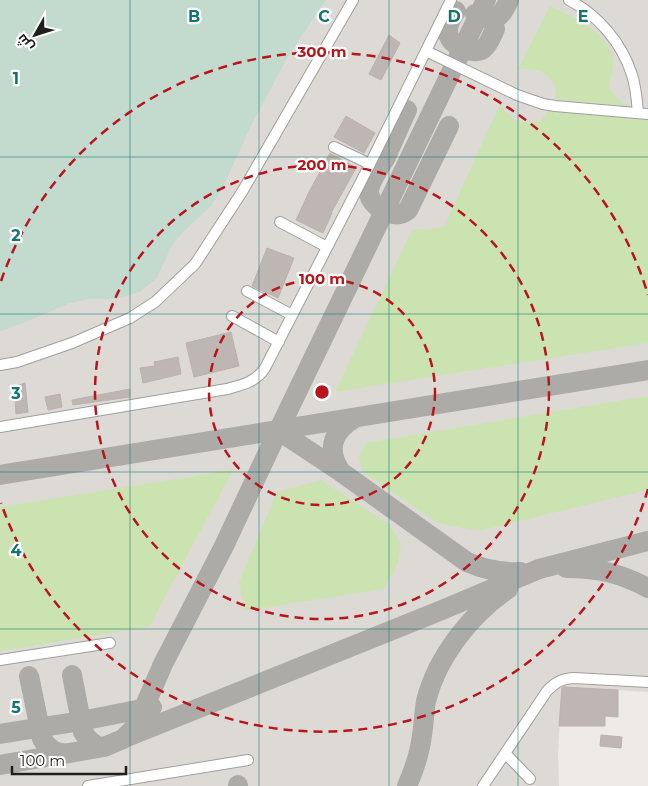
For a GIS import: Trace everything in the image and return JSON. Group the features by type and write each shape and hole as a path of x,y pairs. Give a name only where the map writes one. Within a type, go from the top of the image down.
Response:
{"lane":[{"path":"0,365 17,362 72,343 130,318 155,302 195,264 242,192 353,0"},
{"path":"0,427 226,389 247,383 258,377 279,342 328,247 451,0"},
{"path":"426,51 517,96 530,100 555,106 643,114 632,74 623,54 600,23 580,6 569,0"},
{"path":"334,147 370,164"},
{"path":"280,222 328,247"},
{"path":"247,292 292,315"},
{"path":"232,316 279,342"},
{"path":"0,660 110,643"},
{"path":"483,786 547,691 556,682 574,678 648,682"},
{"path":"505,753 530,779"},
{"path":"88,786 248,760"}],"shaded area":[{"path":"0,0 648,0 648,692 562,687 558,754 559,786 0,786"}],"green space":[{"path":"0,0 326,0 287,58 250,128 223,187 212,205 182,233 171,247 157,278 140,292 116,299 90,299 70,303 0,331"},
{"path":"550,6 587,26 604,40 613,57 609,88 626,105 634,107 555,99 556,88 550,78 540,70 518,69"},
{"path":"500,104 509,115 522,122 541,121 550,109 648,117 648,343 335,392 412,230 444,227"},
{"path":"648,396 648,490 478,531 437,523 363,472 359,457 366,443"},
{"path":"233,470 149,627 0,651 0,507"},
{"path":"321,480 389,524 401,543 399,560 384,589 245,611 239,582 277,492"}],"building":[{"path":"389,35 400,43 381,80 369,74"},
{"path":"346,116 375,133 364,153 334,137"},
{"path":"330,153 356,168 331,213 323,233 296,220"},
{"path":"267,248 294,258 278,298 252,286"},
{"path":"231,332 239,366 194,377 186,343"},
{"path":"178,357 181,374 143,383 140,368 155,366 154,362"},
{"path":"25,383 28,412 16,414 14,387"},
{"path":"130,389 130,397 73,405 72,400"},
{"path":"60,394 62,407 48,410 45,397"},
{"path":"562,688 618,690 618,717 605,716 605,726 559,726"},
{"path":"601,735 622,737 621,748 600,746"}],"taxiway":[{"path":"0,765 104,747 123,739 136,726 163,664 224,546 486,0"},
{"path":"475,14 488,19 496,18 503,12 509,0"},
{"path":"456,11 451,18 448,33 452,42 462,48 473,51 483,49 489,42 495,29"},
{"path":"407,110 386,157 373,179 369,192 373,203 387,212 397,214 408,210 449,126"},
{"path":"0,475 648,370"},
{"path":"341,472 334,456 334,442 341,429 355,418"},
{"path":"279,431 341,472 467,562 494,570 521,572"},
{"path":"127,737 539,569 648,541"},
{"path":"566,568 608,572 648,588"},
{"path":"407,786 420,748 426,701 438,668 457,638 469,624 494,599 508,589"},
{"path":"72,675 83,732 97,746 104,747"},
{"path":"29,676 42,739 53,750 60,753 68,753"},
{"path":"0,734 152,707"}]}
